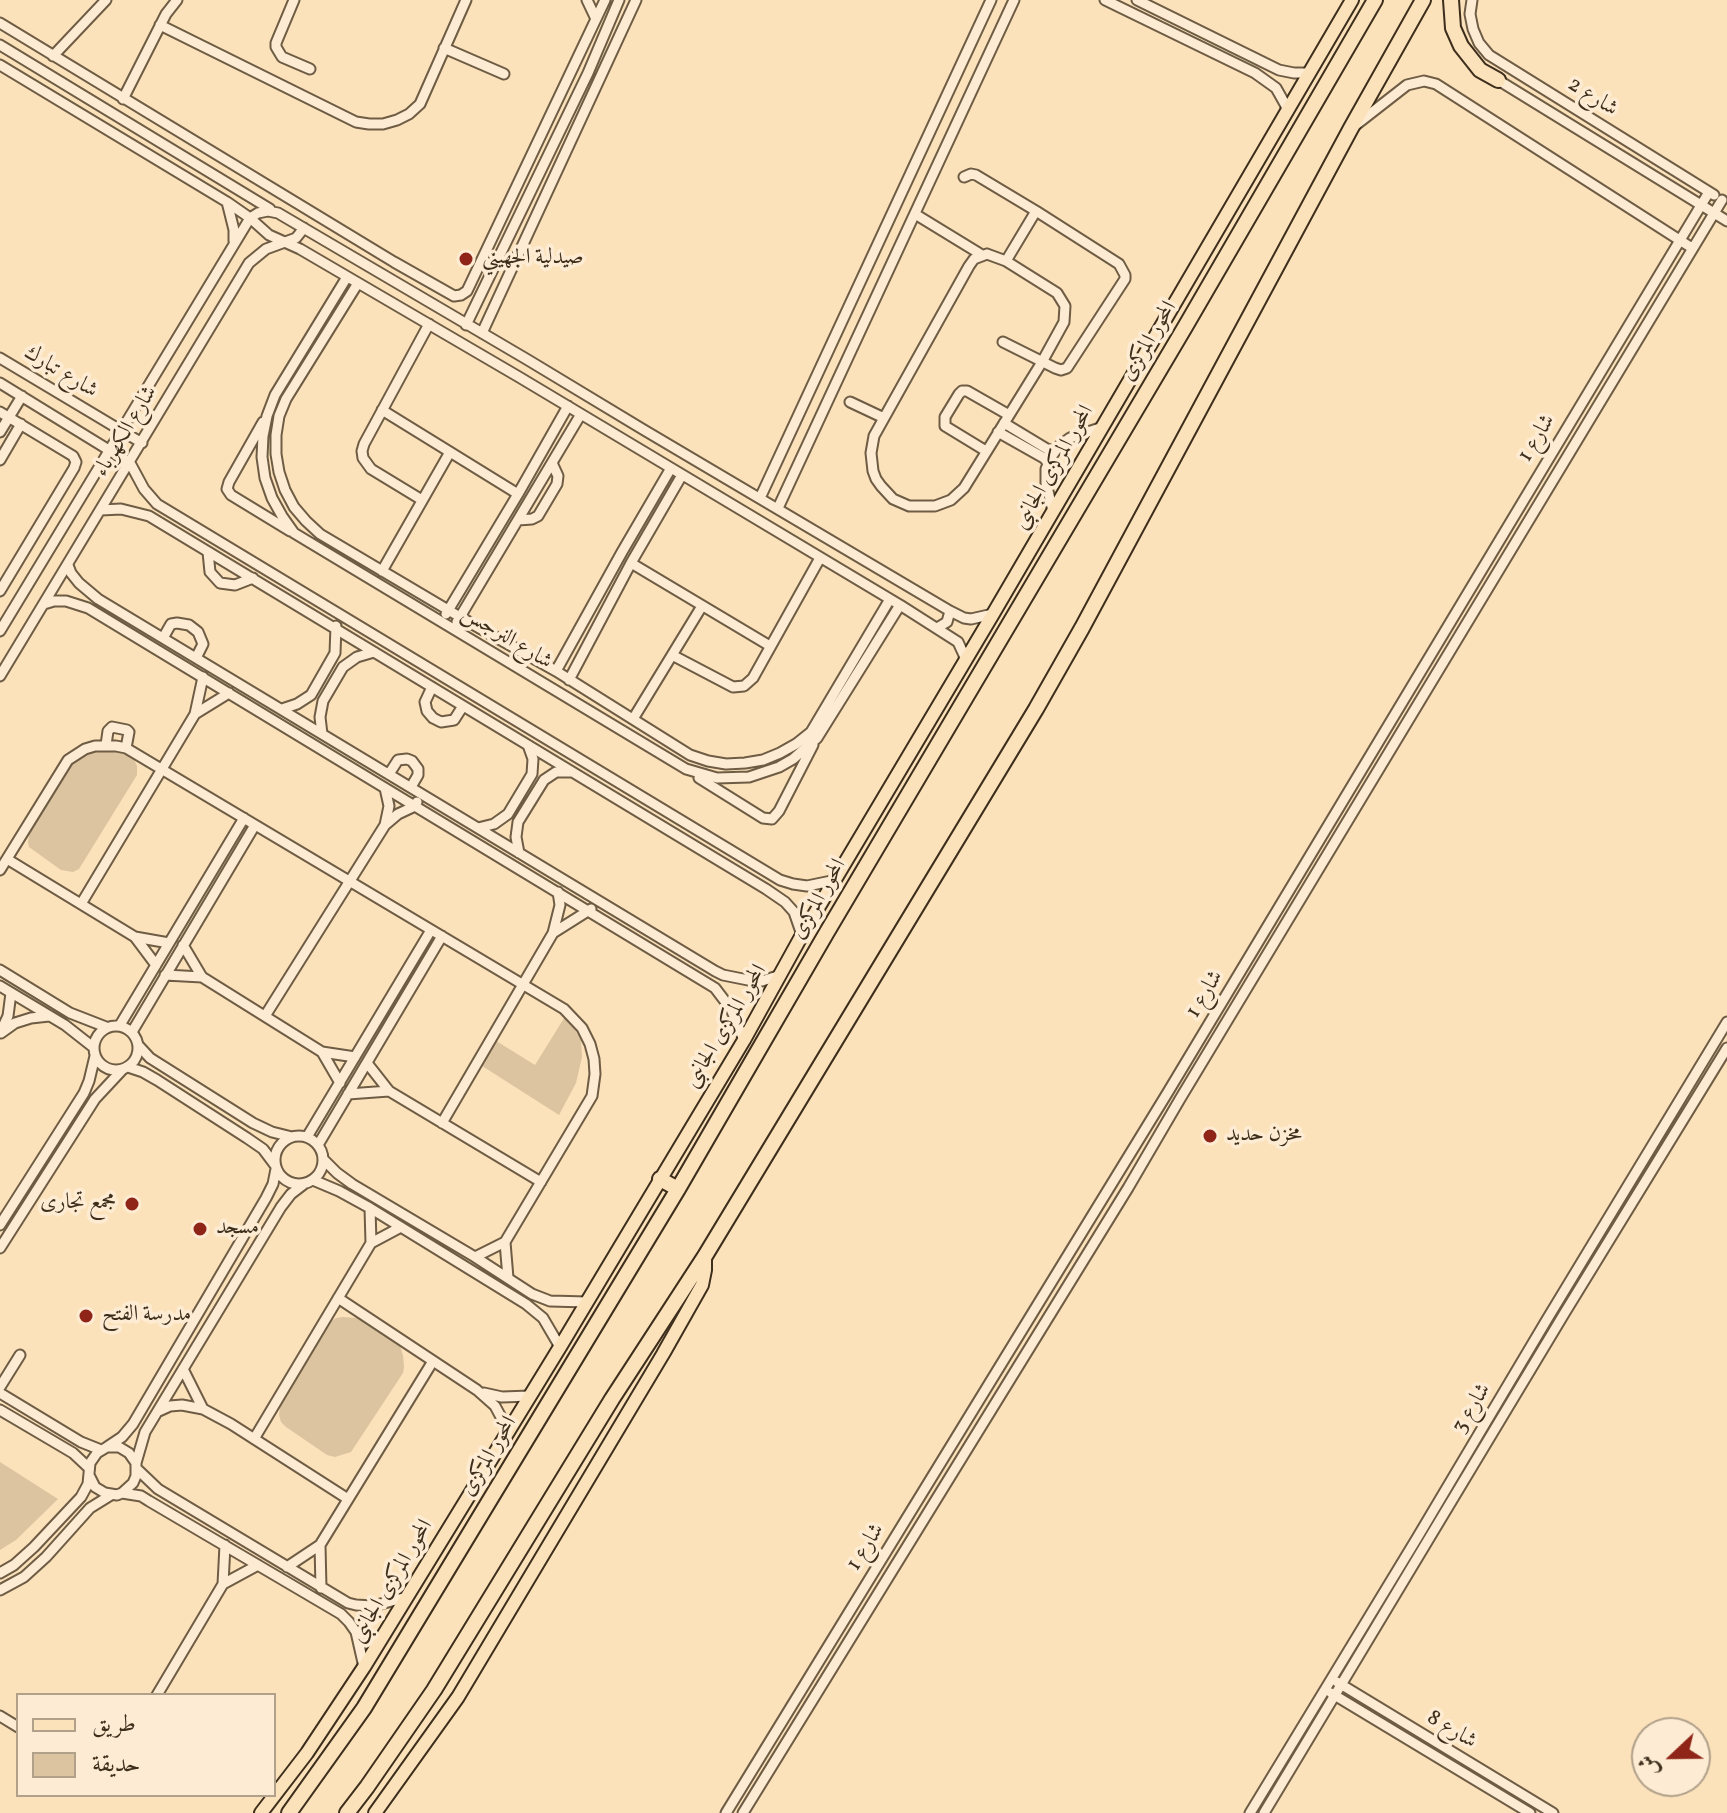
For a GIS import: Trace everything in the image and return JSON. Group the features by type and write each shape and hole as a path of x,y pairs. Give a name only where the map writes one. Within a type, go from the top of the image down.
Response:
{"highway":[{"name":"المحور المركزى","path":"289,1813 364,1708 678,1189 1375,0"},
{"path":"347,1813 434,1690 612,1399 705,1256 1075,642 1423,0"},
{"path":"1451,0 1453,28 1461,46 1480,70 1498,80"},
{"path":"660,1179 678,1189"}],"main road":[{"name":"المحور المركزى الجانبى","path":"276,1793 364,1667 587,1302 744,1040 802,935 1352,0"},
{"path":"375,1813 458,1697 663,1354 702,1285 705,1256"},
{"name":"المحور المركزى الجانبى","path":"261,1813 273,1797"}],"street":[{"path":"53,56 106,0"},
{"path":"123,99 160,25 177,0"},
{"path":"294,0 276,47 282,57 310,69"},
{"path":"160,25 356,122 383,124 409,114 420,104 466,0"},
{"path":"587,0 596,19"},
{"path":"0,23 454,296 467,291 605,0"},
{"path":"466,325 588,73 619,0"},
{"path":"482,333 636,0"},
{"path":"760,498 991,0"},
{"path":"778,508 1014,0"},
{"path":"1105,0 1255,73 1276,88 1288,112"},
{"path":"1137,0 1260,62 1286,72 1309,73"},
{"name":"شارع 2","path":"1472,0 1470,14 1473,29 1489,55 1724,201"},
{"path":"0,45 273,211 950,611 971,619 993,614"},
{"path":"444,48 504,74"},
{"path":"1255,73 1260,62"},
{"path":"0,65 227,202 262,230 429,324 900,605 958,642 965,661"},
{"path":"574,66 588,73"},
{"name":"شارع 2","path":"1498,80 1727,221"},
{"path":"1351,128 1407,85 1418,81 1431,82 1692,248"},
{"path":"964,177 976,175 1036,211 1119,264 1125,275 1069,366 1064,369 1042,362 1003,342"},
{"name":"شارع 1","path":"726,1813 1233,985 1709,192"},
{"name":"شارع 1","path":"743,1813 1128,1188 1692,248 1724,201"},
{"path":"227,202 234,230 234,245"},
{"path":"250,218 263,211 273,211"},
{"path":"1006,261 1036,211"},
{"path":"915,214 982,255"},
{"name":"شارع الكهرباء","path":"0,631 250,218"},
{"name":"شارع الكهرباء","path":"0,676 249,263 266,249 296,238 304,228"},
{"path":"882,236 886,246 899,248"},
{"path":"991,255 1006,261 1057,293 1066,312 1064,322 964,488 951,500 935,506 909,506 893,499 881,486 871,462 872,444 974,259 991,255"},
{"path":"385,276 394,262"},
{"path":"866,270 877,269 885,280"},
{"name":"شارع النرجس","path":"347,277 275,395 267,416 262,457 265,478 282,516 294,533 686,769 717,778 749,777 779,767 806,750 817,738 900,605"},
{"name":"شارع النرجس","path":"358,283 286,399 279,416 276,454 285,490 294,507 320,534 556,671 690,755 726,764 745,763 763,760 796,744 811,732 890,599"},
{"path":"422,500 371,469 363,458 364,444 429,324"},
{"name":"شارع تبارك","path":"0,358 142,443"},
{"path":"519,377 528,360"},
{"name":"شارع تبارك","path":"0,383 130,463"},
{"path":"986,451 945,426 945,417 962,391 967,391 1048,463"},
{"path":"0,432 4,414 22,396"},
{"path":"850,402 884,418"},
{"path":"441,622 568,406"},
{"path":"382,410 518,494"},
{"path":"0,591 76,465 75,457 4,414"},
{"path":"453,629 581,414"},
{"path":"267,416 227,489 231,495 294,533"},
{"path":"1004,423 1055,451"},
{"path":"0,460 21,424"},
{"path":"1053,511 1046,483 1048,463 1055,451 1070,438 1103,427"},
{"path":"382,571 450,452"},
{"path":"130,463 157,504 780,880 807,886 836,880"},
{"path":"518,520 538,516 557,484 558,476 552,463"},
{"path":"556,671 671,468"},
{"path":"569,680 682,475"},
{"path":"56,499 73,510"},
{"path":"101,510 130,510 149,516 253,578 775,895 794,912 802,935"},
{"path":"208,552 210,572 220,583 229,586 253,578"},
{"path":"672,655 733,687 739,688 749,683 820,558"},
{"path":"631,563 770,646"},
{"path":"68,565 71,573 88,591 163,638 723,975 762,981 781,975"},
{"path":"1466,596 1478,604"},
{"path":"44,604 66,601 88,608 715,988 731,1009 744,1040"},
{"path":"633,719 702,606"},
{"path":"937,628 947,622 950,611"},
{"path":"282,709 311,695 335,653 335,628 342,616"},
{"path":"163,638 171,624 189,625 198,632 203,644 196,658"},
{"path":"322,734 320,717 323,701 343,667 357,657 374,652"},
{"path":"81,904 195,714 203,677"},
{"path":"432,687 425,707 437,720 454,720 463,706"},
{"path":"195,714 229,693"},
{"path":"106,745 108,731 112,727 129,732 126,748"},
{"path":"686,769 763,818 772,819 817,738"},
{"path":"0,870 68,760 85,749 106,745 126,748 564,1009 587,1036 595,1063 594,1089 589,1103 505,1242 475,1257"},
{"path":"478,828 494,824 508,814 532,774 533,759 528,745"},
{"path":"389,774 398,760 412,761 418,775 411,787"},
{"path":"519,853 516,837 518,822 544,780 556,772 571,772"},
{"path":"385,788 389,806 385,825"},
{"path":"265,1016 385,825 415,806 422,794"},
{"path":"120,1025 244,818"},
{"path":"132,1032 255,825"},
{"path":"7,859 135,937 169,943"},
{"path":"442,1123 553,933 560,905 558,892"},
{"path":"553,933 589,912 597,899"},
{"path":"307,1137 431,930"},
{"path":"318,1145 442,936"},
{"path":"135,937 156,965"},
{"path":"183,945 202,977 322,1052 355,1057"},
{"path":"0,970 70,1013 106,1027 120,1025 132,1032 138,1045 150,1058 253,1123 292,1137"},
{"path":"165,975 202,977"},
{"path":"1233,985 1244,993"},
{"path":"0,986 65,1025 94,1052 104,1067 113,1070 125,1068 150,1076 247,1138 263,1149 284,1180 297,1185 309,1182 339,1191 536,1311 560,1347"},
{"path":"0,1034 8,1016 11,993"},
{"path":"0,1034 15,1023 49,1016"},
{"name":"شارع 3","path":"1250,1813 1727,1022"},
{"path":"0,1225 84,1093 97,1036 106,1027"},
{"path":"0,1248 95,1099 136,1057 138,1045"},
{"name":"شارع 3","path":"1264,1813 1727,1048"},
{"path":"322,1052 340,1083"},
{"path":"367,1063 389,1091 541,1182"},
{"path":"348,1094 389,1091"},
{"path":"0,1573 34,1547 81,1497 93,1457 122,1437 133,1424 270,1191 276,1151 285,1140 307,1137 318,1145 323,1159 352,1184 532,1294 550,1301 587,1302"},
{"path":"122,1493 133,1483 142,1439 157,1411 281,1207 291,1194 319,1174 323,1159"},
{"path":"370,1208 371,1243"},
{"path":"254,1439 371,1243 401,1227"},
{"path":"505,1242 508,1278"},
{"path":"338,1298 477,1390 495,1406 508,1430"},
{"path":"0,1387 20,1355"},
{"path":"287,1567 320,1545 433,1361"},
{"path":"183,1369 203,1409"},
{"path":"477,1390 502,1397 530,1396"},
{"path":"0,1393 81,1442 124,1449 158,1489 348,1603 381,1605 407,1597"},
{"path":"157,1411 182,1405 203,1409 348,1499"},
{"path":"0,1410 73,1453 89,1473 95,1487 111,1495"},
{"path":"0,1590 24,1577 103,1498 122,1493 141,1496 341,1614 356,1632 364,1667"},
{"path":"158,1693 223,1584 225,1545"},
{"path":"320,1545 321,1588"},
{"path":"223,1584 258,1565"},
{"name":"شارع 8","path":"1331,1678 1553,1813"},
{"name":"شارع 8","path":"1325,1689 1530,1813"},
{"path":"1289,1750 1299,1756"}],"green space":[{"path":"114,749 133,757 137,775 79,869 73,872 61,870 29,847 30,830 77,756 88,750"},
{"path":"566,1015 581,1040 582,1057 576,1083 559,1115 479,1064 493,1039 535,1065"},
{"path":"343,1317 357,1318 399,1343 404,1367 351,1452 335,1457 327,1455 286,1427 279,1415 280,1407 330,1322"},
{"path":"0,1462 58,1499 16,1540 0,1550"}],"place":[{"name":"صيدلية الجهيني","path":"466,259"},
{"name":"مخزن حديد","path":"1210,1136"},
{"name":"مجمع تجارى","path":"132,1204"},
{"name":"مسجد","path":"200,1229"},
{"name":"مدرسة الفتح","path":"86,1316"}]}
